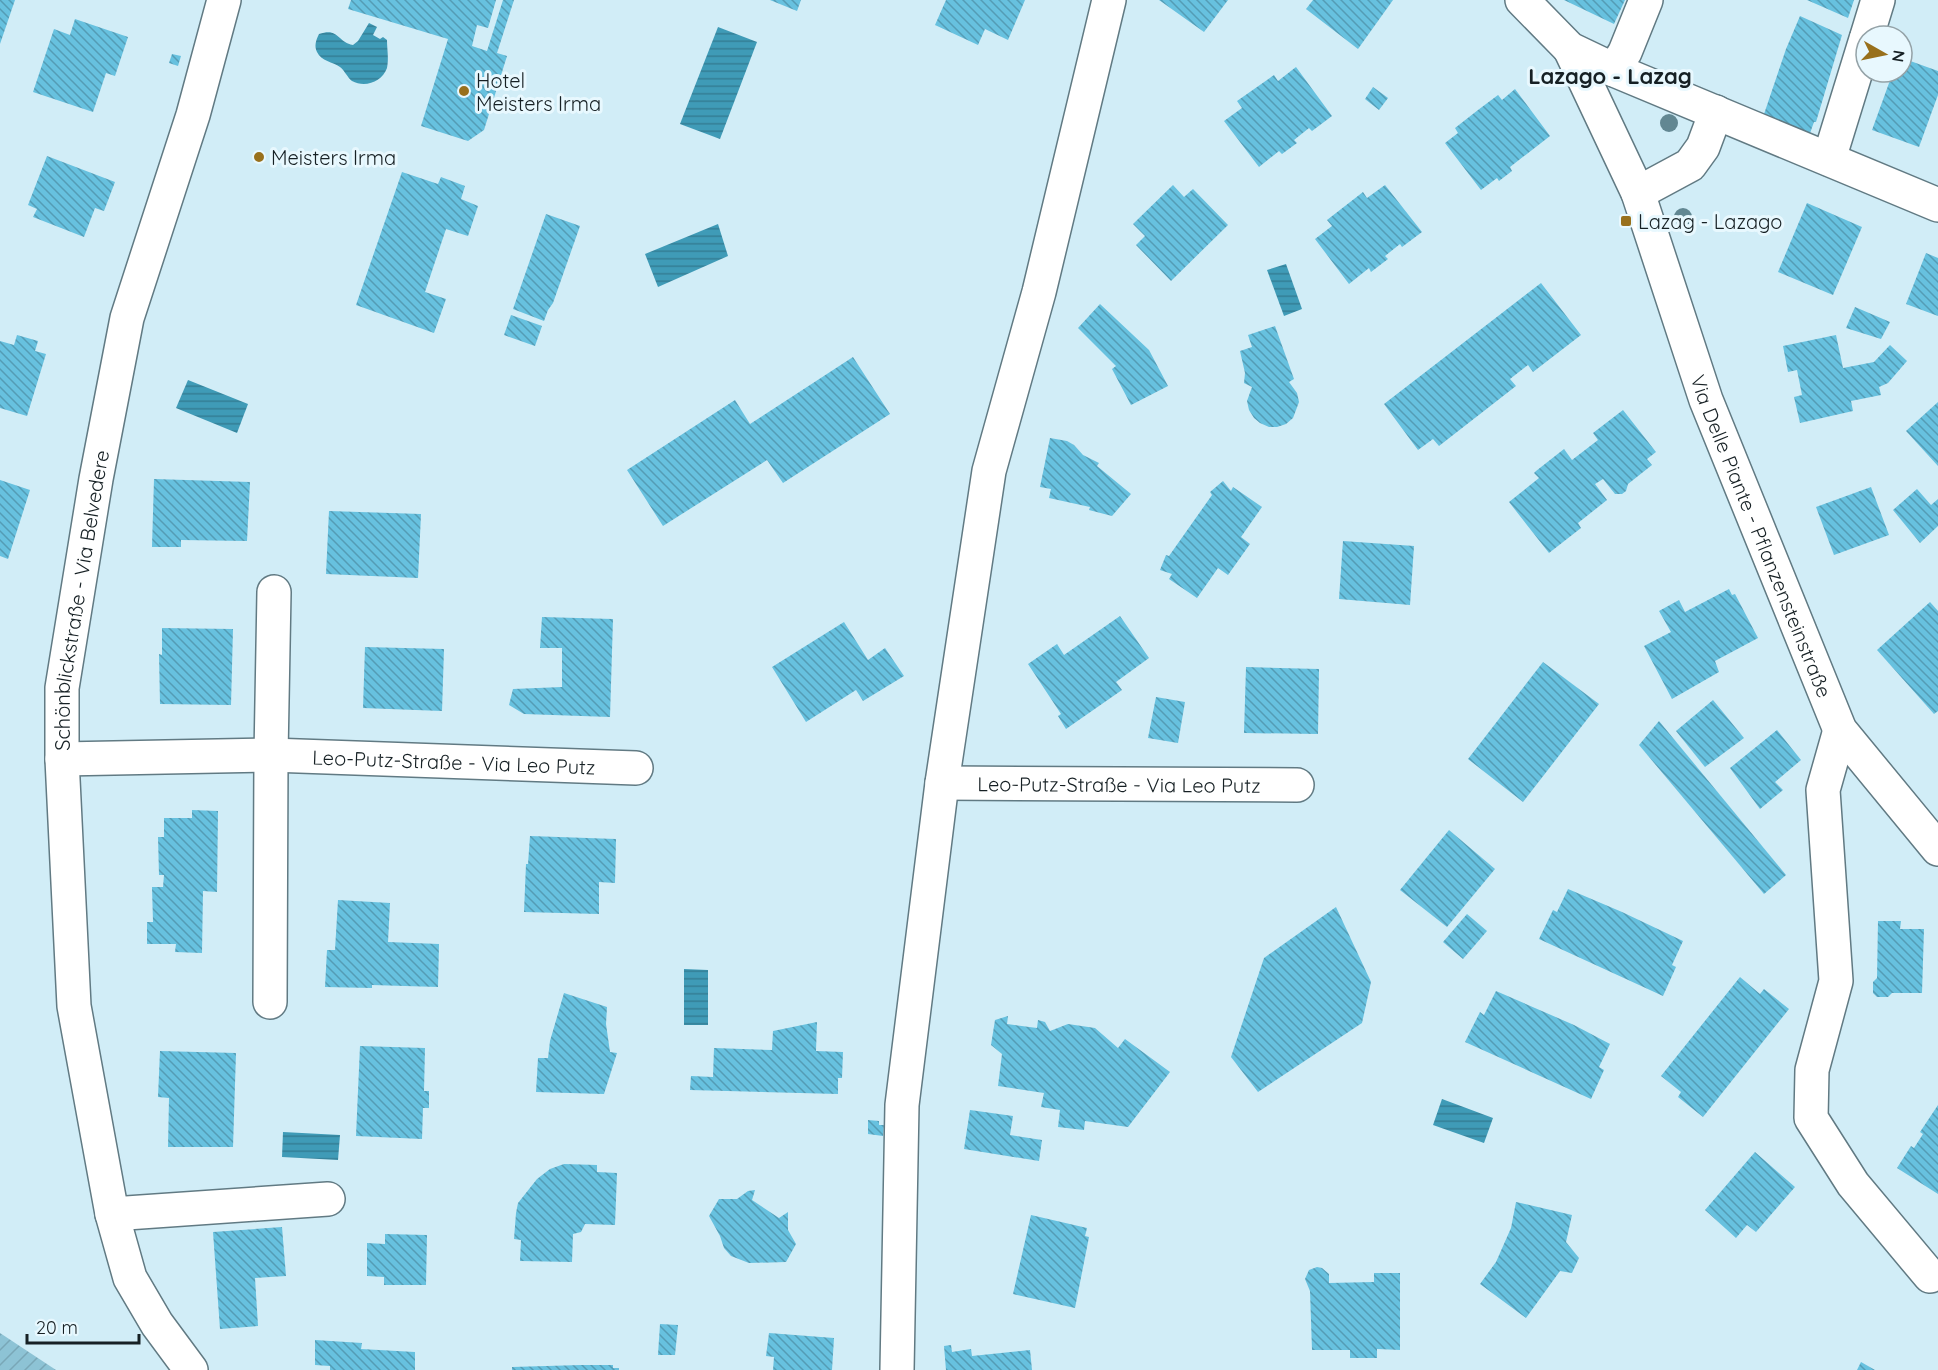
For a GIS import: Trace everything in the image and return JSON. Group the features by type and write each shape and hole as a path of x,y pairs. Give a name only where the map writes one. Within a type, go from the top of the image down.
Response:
{"street":[{"name":"Schönblickstraße - Via Belvedere","path":"191,1370 157,1324 130,1278 112,1214 74,1006 62,688 96,479 127,318 194,115 224,0"},
{"path":"897,1370 902,1105 942,783 989,471 1039,292 1109,0"},
{"path":"1522,0 1570,49 1614,70 1938,205"},
{"path":"1614,70 1625,52 1646,0"},
{"path":"1870,24 1878,0"},
{"name":"Via Delle Piante - Pflanzensteinstraße","path":"1570,49 1599,106 1638,193 1706,400 1839,730 1938,849"},
{"path":"1829,159 1854,77"},
{"path":"1638,193 1690,165 1703,147 1716,112"},
{"path":"270,1002 274,592"},
{"path":"1839,730 1823,790 1836,981 1812,1070 1812,1118 1853,1184 1930,1276"},
{"name":"Leo-Putz-Straße - Via Leo Putz","path":"63,759 271,756 636,768"},
{"name":"Leo-Putz-Straße - Via Leo Putz","path":"942,783 1297,785"},
{"path":"112,1214 328,1199"}],"shaded area":[{"path":"369,23 377,27 373,35 387,40 388,65 385,73 377,80 362,84 352,81 340,67 321,57 316,50 316,43 319,34 330,32 353,45"},
{"path":"718,27 757,42 720,139 680,124"},
{"path":"718,224 728,256 658,287 645,254"},
{"path":"1286,264 1302,309 1284,316 1267,270"},
{"path":"188,380 248,404 237,433 176,408"},
{"path":"684,969 708,970 708,1025 684,1025"},
{"path":"1442,1099 1493,1118 1484,1143 1433,1125"},
{"path":"283,1132 340,1135 338,1160 282,1157"},
{"path":"0,1333 56,1370 0,1370"}],"building":[{"path":"0,0 15,0 0,44"},
{"name":"Hotel Meisters Irma","path":"351,0 496,0 488,28 477,25 472,46 487,51 503,0 514,0 497,53 507,56 484,130 468,141 421,126 448,39 348,9"},
{"path":"770,0 801,0 797,11"},
{"path":"946,0 1025,0 1008,40 985,29 978,45 935,25"},
{"path":"1159,0 1228,0 1204,32"},
{"path":"1313,0 1393,0 1358,49 1306,9"},
{"path":"1564,0 1625,0 1614,24"},
{"path":"1807,0 1854,0 1848,18"},
{"path":"1800,16 1842,35 1816,122 1809,136 1762,120 1786,49"},
{"path":"75,19 128,37 115,76 106,73 93,112 33,92 54,29 70,35"},
{"path":"172,54 181,56 178,66 169,63"},
{"path":"1914,62 1938,71 1938,95 1919,147 1872,130 1889,84 1914,84"},
{"path":"1296,67 1332,116 1312,131 1309,128 1294,140 1297,143 1282,154 1279,151 1259,167 1224,121 1242,108 1237,101 1274,75 1278,81"},
{"path":"1373,87 1388,98 1379,110 1365,99"},
{"path":"1515,89 1550,136 1510,167 1512,171 1499,181 1497,178 1481,190 1445,143 1458,133 1455,128 1478,110 1498,95 1502,100"},
{"path":"47,156 115,182 104,211 95,208 84,237 33,217 37,209 28,205"},
{"path":"402,172 438,184 441,177 465,186 461,199 478,206 468,236 446,229 425,292 446,299 434,333 356,305"},
{"path":"1173,185 1184,197 1193,189 1228,225 1171,281 1136,245 1145,236 1133,224"},
{"path":"1385,185 1422,232 1402,247 1400,244 1385,256 1388,259 1371,272 1369,268 1349,284 1315,239 1332,226 1327,220 1363,192 1367,198"},
{"path":"1807,203 1862,227 1833,295 1778,272"},
{"path":"546,214 580,226 553,303 544,321 513,309"},
{"path":"1926,253 1938,258 1938,316 1906,304"},
{"path":"1541,283 1581,335 1533,372 1528,365 1510,379 1516,386 1439,446 1433,439 1418,450 1384,404"},
{"path":"1100,304 1149,350 1168,386 1131,405 1112,369 1116,366 1078,328"},
{"path":"1855,307 1890,322 1881,339 1846,328"},
{"path":"511,315 542,326 535,346 504,335"},
{"path":"1275,326 1294,379 1289,382 1297,393 1299,402 1293,418 1286,424 1269,427 1254,418 1249,410 1247,401 1252,387 1244,383 1245,373 1240,351 1252,347 1248,335"},
{"path":"17,335 38,341 35,351 46,354 27,416 0,408 0,341 14,345"},
{"path":"1836,335 1843,368 1874,362 1890,345 1907,361 1888,383 1879,387 1881,395 1851,401 1853,411 1800,423 1794,397 1802,395 1797,370 1788,372 1783,346"},
{"path":"853,357 890,414 783,483 767,460 663,526 627,470 735,400 750,424"},
{"path":"1938,402 1938,466 1906,431"},
{"path":"1623,410 1656,452 1647,459 1652,465 1628,484 1626,491 1622,494 1615,494 1603,479 1595,484 1607,500 1578,523 1581,528 1549,553 1509,502 1539,478 1534,473 1536,471 1564,449 1572,460 1598,440 1593,433"},
{"path":"1050,438 1067,441 1074,445 1083,455 1099,463 1097,466 1131,494 1112,516 1089,510 1090,507 1049,498 1051,489 1040,487"},
{"path":"154,479 250,482 247,541 181,540 181,547 152,547"},
{"path":"0,480 30,490 8,559 0,556"},
{"path":"1223,481 1231,491 1233,487 1262,507 1241,537 1250,544 1228,575 1218,568 1197,598 1169,579 1172,574 1160,570 1166,555 1169,556 1212,495 1210,492"},
{"path":"1871,487 1889,535 1834,555 1816,507"},
{"path":"1917,489 1931,505 1938,499 1938,526 1920,543 1893,510"},
{"path":"329,511 421,514 418,578 326,574"},
{"path":"1343,541 1414,546 1410,605 1339,599"},
{"path":"1729,589 1732,595 1735,594 1758,638 1715,661 1719,672 1672,699 1644,646 1671,632 1659,611 1679,600 1685,612"},
{"path":"1930,602 1938,611 1938,711 1934,714 1877,650"},
{"path":"1120,616 1149,658 1116,682 1122,690 1066,729 1058,716 1061,714 1028,664 1057,644 1064,655"},
{"path":"542,617 613,619 610,717 524,714 509,705 513,689 562,687 562,648 540,648"},
{"path":"844,622 868,660 885,648 904,676 863,701 856,690 806,722 772,667"},
{"path":"162,628 233,629 231,705 160,704 159,654 162,655"},
{"path":"365,647 444,649 442,711 363,708"},
{"path":"1543,662 1599,704 1523,802 1468,759"},
{"path":"1246,667 1319,669 1318,734 1244,733"},
{"path":"1156,697 1185,702 1178,743 1148,738"},
{"path":"1713,700 1744,738 1705,767 1676,731"},
{"path":"1659,721 1786,875 1764,894 1639,745"},
{"path":"1777,730 1801,760 1775,782 1783,790 1760,809 1730,768"},
{"path":"192,810 218,811 217,892 203,891 202,953 175,952 176,944 147,944 147,922 153,922 152,887 163,887 164,875 159,875 158,837 164,837 164,818 192,818"},
{"path":"1449,830 1495,869 1447,927 1400,890"},
{"path":"530,836 616,839 615,883 599,882 599,914 524,912"},
{"path":"1568,889 1683,941 1672,965 1676,967 1663,996 1539,939 1553,910 1557,912"},
{"path":"338,900 390,903 388,942 439,944 438,987 372,985 372,988 325,987 327,950 335,950"},
{"path":"1336,907 1371,982 1362,1023 1258,1092 1231,1057 1264,958"},
{"path":"1467,914 1487,931 1463,959 1443,942"},
{"path":"1878,921 1901,921 1900,929 1924,929 1922,993 1892,993 1888,997 1877,997 1873,993 1873,982 1877,978"},
{"path":"1740,977 1760,994 1764,989 1789,1009 1703,1117 1678,1097 1681,1092 1661,1076"},
{"path":"1496,991 1574,1025 1610,1044 1599,1067 1604,1070 1591,1099 1465,1042 1480,1012 1484,1015"},
{"path":"564,993 607,1007 606,1024 610,1052 617,1053 604,1094 536,1092 538,1058 548,1058 550,1041"},
{"path":"1008,1016 1007,1024 1037,1028 1038,1020 1045,1022 1050,1031 1068,1024 1095,1028 1118,1048 1125,1039 1170,1072 1128,1127 1085,1121 1084,1130 1058,1127 1060,1110 1041,1107 1044,1093 998,1086 1002,1054 991,1045 995,1020"},
{"path":"817,1022 816,1051 843,1052 842,1078 838,1078 838,1094 690,1090 691,1076 713,1077 714,1048 772,1050 773,1031"},
{"path":"360,1046 425,1048 424,1091 429,1091 429,1108 423,1108 422,1139 356,1136"},
{"path":"160,1051 236,1053 233,1147 168,1147 169,1098 158,1097"},
{"path":"1938,1105 1938,1194 1897,1168 1911,1146 1914,1148 1923,1134 1920,1132"},
{"path":"970,1110 1013,1116 1010,1135 1042,1140 1039,1161 964,1149"},
{"path":"868,1120 879,1121 879,1125 884,1125 883,1136 868,1134"},
{"path":"1755,1152 1795,1187 1756,1232 1747,1225 1736,1238 1705,1210"},
{"path":"564,1164 597,1165 597,1172 617,1173 615,1225 585,1224 581,1232 573,1234 572,1262 520,1261 521,1240 514,1239 518,1203 537,1179 550,1169"},
{"path":"755,1190 752,1200 779,1218 788,1212 788,1230 796,1244 786,1262 749,1263 731,1256 724,1248 709,1216 719,1199 737,1199 748,1191"},
{"path":"1516,1202 1572,1215 1566,1242 1579,1258 1572,1273 1560,1271 1526,1318 1480,1284 1496,1262 1511,1228"},
{"path":"1031,1215 1087,1228 1085,1236 1089,1237 1075,1308 1013,1294"},
{"path":"282,1227 286,1276 255,1278 258,1326 220,1329 213,1232"},
{"path":"385,1234 427,1235 426,1285 384,1285 384,1277 367,1276 367,1243 385,1244"},
{"path":"1317,1267 1329,1274 1329,1283 1374,1282 1374,1273 1400,1273 1400,1350 1377,1349 1377,1358 1350,1358 1350,1350 1312,1350 1310,1291 1305,1279 1309,1270"},
{"path":"660,1324 678,1325 675,1355 658,1355"},
{"path":"769,1333 834,1338 832,1370 773,1370 774,1357 766,1356"},
{"path":"315,1340 362,1343 361,1349 415,1352 415,1370 330,1370 330,1366 315,1365"},
{"path":"951,1345 952,1352 971,1349 972,1356 1030,1350 1032,1370 946,1370 944,1346"},
{"path":"1861,1362 1875,1370 1857,1370"},
{"path":"613,1365 613,1368 619,1368 619,1370 512,1370 512,1367"}],"place":[{"name":"Hotel Meisters Irma","path":"464,91"},
{"name":"Meisters Irma","path":"259,157"},
{"name":"Lazag - Lazago","path":"1626,221"}],"district":[{"name":"Lazago - Lazag","path":"1610,76"}]}
